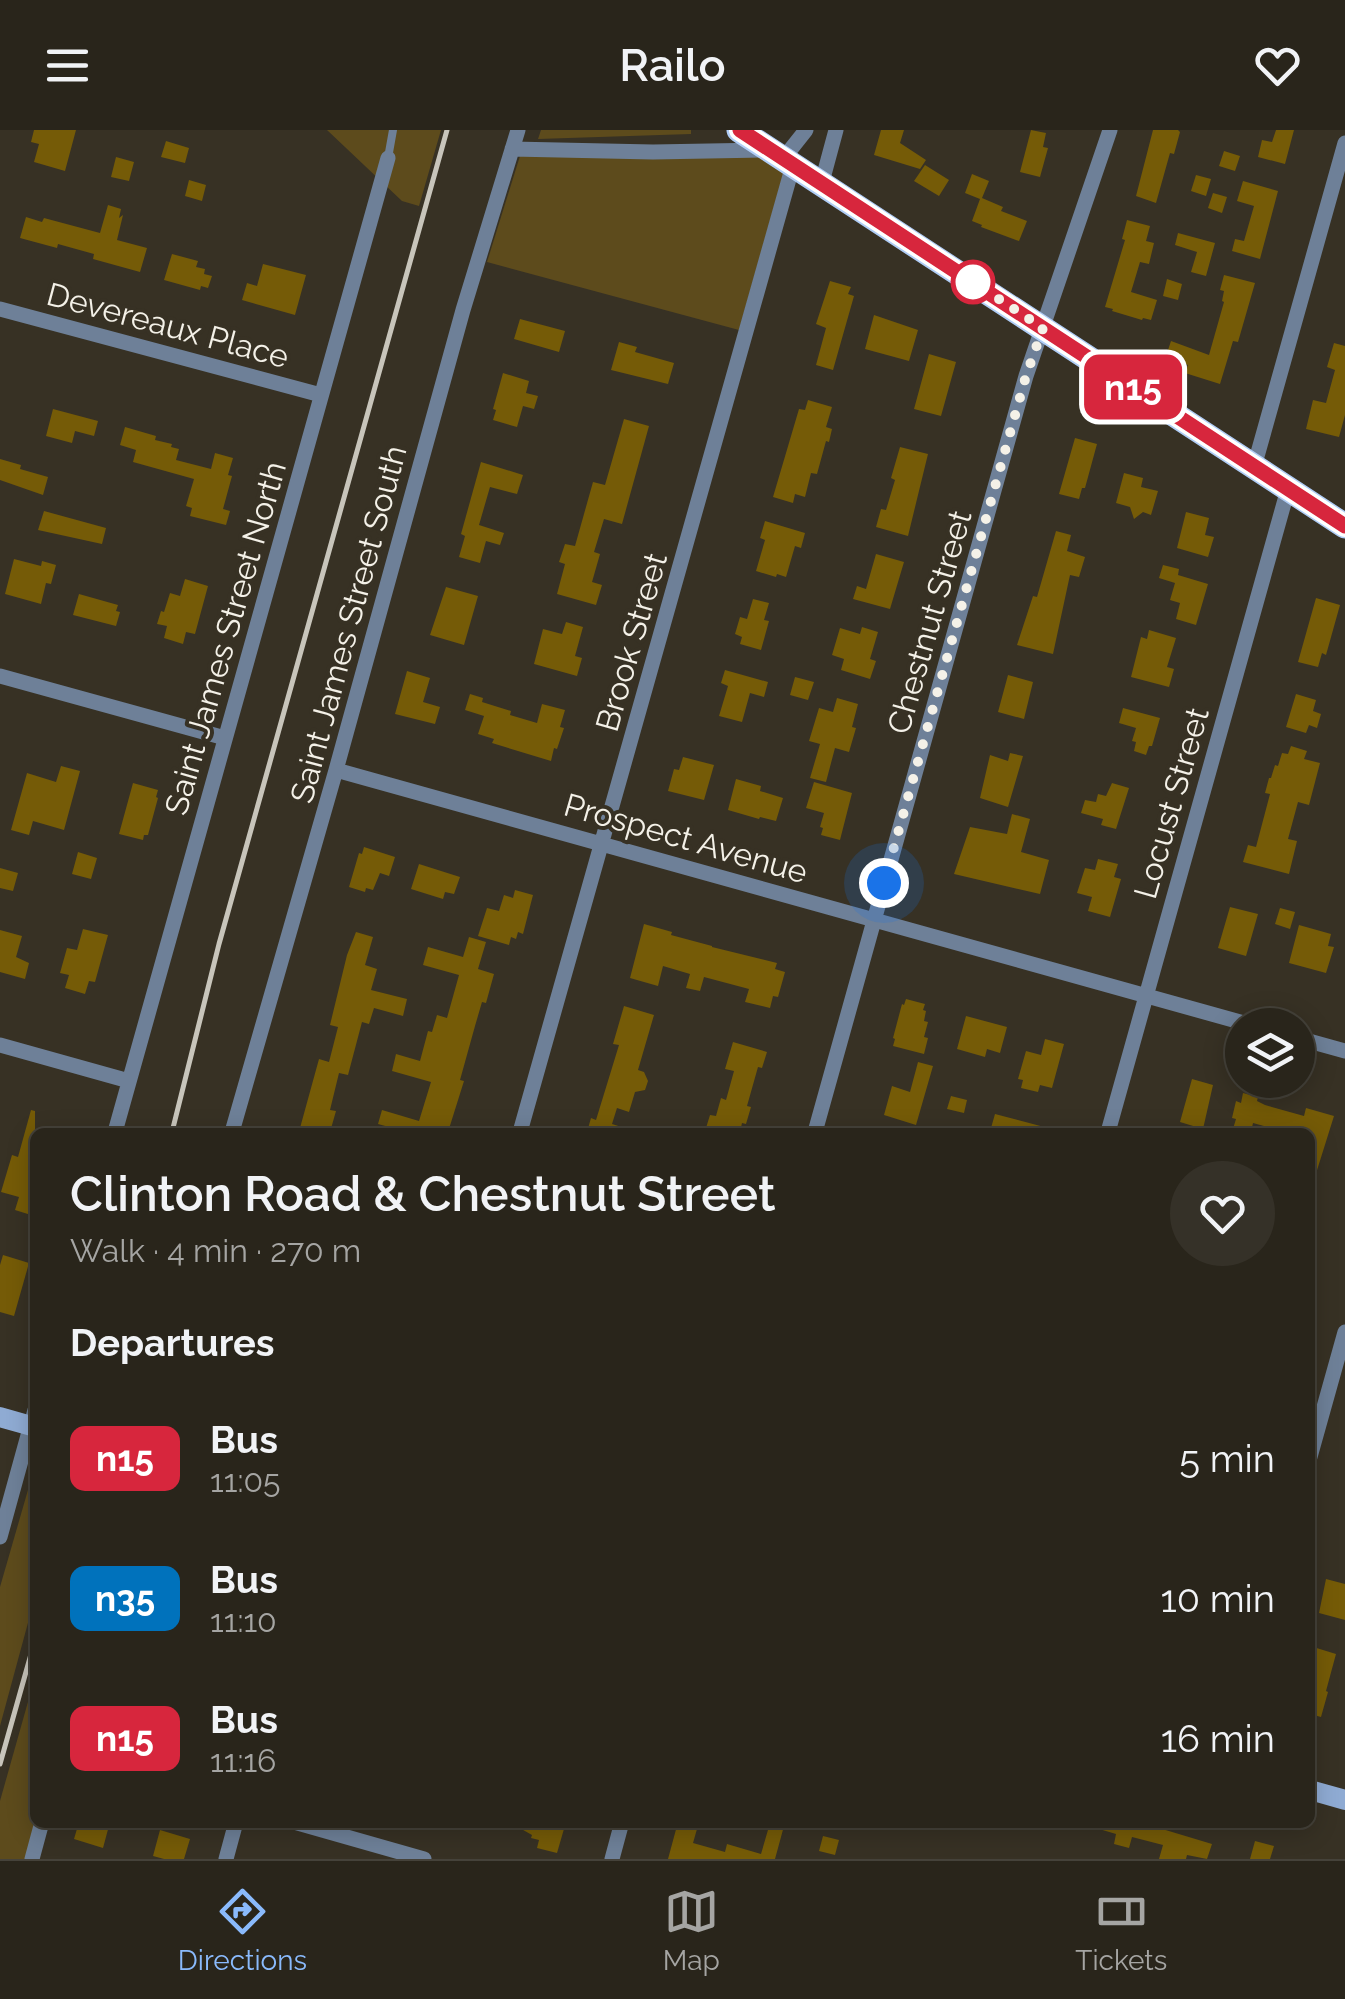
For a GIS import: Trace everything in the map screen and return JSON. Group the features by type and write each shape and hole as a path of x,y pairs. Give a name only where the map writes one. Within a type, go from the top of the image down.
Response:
{"main road":[{"path":"740,130 1345,526"},
{"path":"0,1418 30,1421"},
{"path":"1315,1791 1345,1800"}],"street":[{"name":"Saint James Street South","path":"233,1128 463,310 518,130"},
{"name":"Brook Street","path":"521,1128 603,843 782,158 806,130"},
{"path":"822,182 836,130"},
{"name":"Chestnut Street","path":"816,1128 1026,376 1110,130"},
{"path":"1254,466 1345,143"},
{"path":"512,149 782,158"},
{"name":"Saint James Street North","path":"116,1128 388,158"},
{"name":"Devereaux Place","path":"0,309 321,395"},
{"name":"Locust Street","path":"1109,1128 1288,489"},
{"path":"0,676 225,738"},
{"name":"Prospect Avenue","path":"336,770 1225,1017"},
{"path":"1315,1043 1345,1051"},
{"path":"0,1045 130,1082"},
{"path":"1315,1438 1345,1332"},
{"path":"0,1537 30,1435"},
{"path":"32,1859 40,1828"},
{"path":"226,1859 234,1828"},
{"path":"314,1828 415,1858"},
{"path":"612,1859 620,1828"}],"lane":[{"path":"388,158 393,130"}],"shaded area":[{"path":"327,130 441,130 419,206 402,201"},
{"path":"541,130 691,130 691,134 538,139"},
{"path":"769,155 785,168 739,330 487,262 520,156"},
{"path":"30,1483 30,1615 0,1726 0,1587"},
{"path":"30,1695 33,1859 0,1859 0,1801"}],"building":[{"path":"34,130 76,130 65,171 34,162 39,144 31,142"},
{"path":"881,130 904,130 900,143 926,160 920,169 874,155"},
{"path":"1031,130 1046,133 1043,147 1048,148 1040,177 1020,172"},
{"path":"1153,130 1180,132 1156,203 1136,196"},
{"path":"1276,130 1294,130 1285,164 1258,157 1262,140 1272,142"},
{"path":"166,141 189,148 185,163 161,157"},
{"path":"1224,151 1240,156 1235,171 1219,166"},
{"path":"116,157 134,162 129,181 111,177"},
{"path":"925,165 949,180 939,196 914,181"},
{"path":"972,174 989,181 982,198 1027,221 1019,241 972,221 980,199 965,193"},
{"path":"1196,175 1211,179 1206,196 1191,191"},
{"path":"189,180 206,185 202,201 185,196"},
{"path":"1243,181 1278,191 1260,259 1232,251 1235,239 1244,241 1254,206 1237,201"},
{"path":"1213,193 1227,197 1222,213 1208,208"},
{"path":"108,205 121,209 119,218 123,215 117,240 147,248 140,272 93,259 94,254 20,238 26,217 100,233"},
{"path":"1127,220 1150,226 1146,241 1154,243 1149,264 1140,262 1131,292 1157,300 1151,320 1105,307"},
{"path":"1178,233 1215,243 1206,276 1191,272 1197,252 1175,245"},
{"path":"172,254 198,261 196,267 212,276 208,288 201,286 200,290 164,280"},
{"path":"263,264 306,275 295,315 242,300 247,283 257,286"},
{"path":"1224,275 1255,283 1238,342 1233,341 1220,384 1185,373 1188,365 1166,356 1171,341 1209,355 1224,302 1224,291 1220,290"},
{"path":"1167,279 1182,284 1178,300 1163,296"},
{"path":"830,281 851,287 848,294 854,296 833,370 816,365 826,328 816,324"},
{"path":"874,315 918,330 909,361 865,349"},
{"path":"520,319 565,331 559,352 514,339"},
{"path":"619,342 637,347 635,352 674,363 668,384 611,370"},
{"path":"1334,343 1345,346 1345,415 1339,437 1306,429 1313,400 1326,403 1335,370 1327,367"},
{"path":"929,354 956,362 941,416 914,409"},
{"path":"503,373 529,381 526,393 538,396 534,409 523,406 517,427 493,420"},
{"path":"808,400 832,407 826,427 832,429 817,474 811,473 805,497 795,494 793,503 773,497 799,409 805,410"},
{"path":"53,409 98,421 94,436 75,431 72,443 46,436"},
{"path":"624,419 649,426 622,524 604,519 594,552 600,554 592,582 602,585 596,605 557,594 565,564 559,562 565,544 575,546 593,482 605,485"},
{"path":"125,427 172,444 171,447 179,449 176,460 211,469 215,453 233,458 223,509 230,511 226,525 190,516 192,508 186,506 194,479 133,462 136,450 120,445"},
{"path":"1075,438 1097,444 1079,499 1059,494"},
{"path":"900,447 928,454 908,536 876,527 895,480 891,478"},
{"path":"0,459 48,477 43,495 0,480"},
{"path":"481,462 523,475 517,494 490,487 479,525 504,533 500,545 486,541 480,563 459,557 465,536 461,534"},
{"path":"1124,473 1143,478 1141,487 1158,491 1151,515 1143,512 1134,519 1130,507 1116,503"},
{"path":"44,511 106,528 102,544 38,530"},
{"path":"1186,512 1209,518 1205,535 1214,537 1208,557 1177,548"},
{"path":"765,521 805,533 801,548 795,546 786,577 756,571 765,540 760,538"},
{"path":"1056,531 1071,535 1067,551 1085,557 1079,577 1070,575 1053,654 1017,645 1033,596 1037,597"},
{"path":"876,554 904,562 890,609 853,599 857,586 866,589"},
{"path":"14,559 41,566 42,561 56,565 41,604 5,594"},
{"path":"1163,565 1179,569 1178,575 1208,584 1196,625 1176,619 1180,603 1170,600 1175,583 1159,578"},
{"path":"185,579 208,586 195,634 186,632 183,644 164,638 167,626 157,624 170,593 180,596"},
{"path":"446,587 478,596 464,645 430,635"},
{"path":"79,594 118,605 116,626 73,615"},
{"path":"1316,598 1340,605 1326,655 1322,653 1318,667 1298,662"},
{"path":"753,599 769,603 764,620 769,621 761,650 740,644 742,637 735,634 740,617 747,619"},
{"path":"566,622 583,627 575,656 582,658 577,676 534,664 543,629 562,634"},
{"path":"862,627 878,632 870,659 876,661 870,679 841,670 844,659 832,655 840,628 860,634"},
{"path":"1149,630 1176,638 1167,667 1174,669 1169,687 1131,677 1141,637 1147,639"},
{"path":"725,670 768,682 764,697 750,693 742,722 719,716 728,686 721,683"},
{"path":"407,671 430,678 423,702 440,707 435,724 395,714"},
{"path":"1008,675 1033,682 1024,719 998,712"},
{"path":"795,677 814,682 808,700 790,695"},
{"path":"470,694 511,711 510,715 537,723 542,704 565,710 560,727 564,728 551,761 492,743 494,739 478,734 484,716 465,710"},
{"path":"1296,694 1316,700 1313,711 1321,714 1317,728 1309,725 1306,733 1286,727"},
{"path":"837,698 858,704 852,727 856,728 849,752 835,748 826,782 810,778 820,744 809,741 819,708 833,712"},
{"path":"1123,708 1160,718 1146,755 1134,751 1136,728 1119,723"},
{"path":"1291,746 1307,751 1304,759 1320,763 1309,805 1298,802 1288,839 1297,841 1289,874 1243,862 1248,845 1256,847 1270,794 1265,793 1269,778 1282,753 1288,754"},
{"path":"1010,753 1023,756 1008,807 980,798 990,755 1008,761"},
{"path":"683,757 714,765 704,800 668,791 674,769 679,770"},
{"path":"61,766 80,771 64,830 33,821 29,835 11,830 27,773 56,782"},
{"path":"736,779 783,798 776,821 728,810"},
{"path":"814,782 852,793 840,840 821,835 824,813 806,808"},
{"path":"133,783 158,790 148,835 143,840 119,834"},
{"path":"1112,783 1129,788 1116,829 1101,825 1103,819 1081,813 1085,800 1096,802 1098,794 1106,796"},
{"path":"1012,814 1030,819 1021,852 1049,860 1040,894 954,874 970,827 1007,834"},
{"path":"364,847 395,857 389,876 380,873 373,890 366,888 365,892 349,887"},
{"path":"78,852 97,858 91,879 72,874"},
{"path":"1098,859 1118,864 1114,877 1121,879 1110,917 1088,911 1092,897 1077,893 1085,868 1095,870"},
{"path":"419,864 460,877 454,894 445,892 443,899 411,889"},
{"path":"0,868 18,873 13,891 0,888"},
{"path":"515,890 533,895 523,934 518,932 516,939 511,937 509,945 478,936 487,908 499,911 504,895 513,898"},
{"path":"1230,907 1258,914 1246,956 1218,948"},
{"path":"1280,908 1295,912 1290,929 1275,924"},
{"path":"644,924 777,963 775,969 785,972 778,997 773,996 770,1008 745,1002 749,989 704,977 700,991 686,988 690,974 663,966 658,986 630,978"},
{"path":"1299,925 1331,934 1328,946 1334,947 1326,973 1289,963"},
{"path":"83,929 108,935 95,982 89,981 85,994 65,988 69,975 60,973 67,948 77,950"},
{"path":"0,930 22,936 16,957 29,963 25,979 0,972"},
{"path":"356,932 373,937 365,965 377,969 371,990 407,999 403,1016 374,1008 369,1024 362,1022 348,1075 339,1073 330,1110 336,1111 331,1128 300,1128 319,1059 329,1062 338,1027 330,1025"},
{"path":"469,937 486,942 478,969 494,974 475,1026 449,1128 392,1128 378,1124 382,1110 419,1121 431,1082 392,1071 396,1054 420,1061 437,1015 447,1018 459,975 423,965 428,947 463,957"},
{"path":"906,999 925,1004 924,1021 928,1022 924,1037 928,1038 924,1054 893,1046"},
{"path":"624,1006 654,1015 638,1070 644,1072 648,1081 645,1090 635,1092 629,1112 617,1108 612,1124 625,1128 588,1128 591,1118 596,1120 619,1045 613,1044"},
{"path":"966,1016 1007,1027 1000,1053 987,1049 985,1057 957,1049"},
{"path":"1045,1039 1064,1044 1052,1088 1040,1085 1038,1092 1021,1088 1023,1080 1018,1079 1026,1051 1041,1055"},
{"path":"733,1042 767,1052 762,1068 758,1067 746,1124 742,1123 741,1128 706,1128 710,1115 716,1116 721,1098 726,1100 734,1071 725,1069"},
{"path":"918,1062 933,1066 916,1125 884,1115 892,1086 910,1092"},
{"path":"1192,1079 1213,1085 1203,1128 1180,1122"},
{"path":"951,1096 967,1100 964,1113 947,1109"},
{"path":"1258,1098 1265,1105 1304,1116 1306,1108 1334,1116 1315,1177 1315,1128 1271,1128 1253,1123 1252,1128 1233,1128 1236,1101"},
{"path":"31,1110 35,1111 35,1128 30,1128 30,1215 15,1210 19,1197 1,1192 12,1155 18,1157"},
{"path":"995,1114 1048,1128 991,1128"},
{"path":"3,1255 29,1263 14,1316 0,1312"},
{"path":"1326,1579 1345,1584 1345,1620 1319,1613"},
{"path":"1315,1648 1336,1654 1321,1717 1315,1715"},
{"path":"77,1828 108,1828 103,1848 74,1839"},
{"path":"520,1828 564,1828 557,1853 537,1848 539,1840 531,1838"},
{"path":"676,1828 697,1828 693,1843 725,1852 727,1844 761,1854 769,1828 783,1828 775,1859 668,1859"},
{"path":"1096,1828 1159,1828 1212,1844 1207,1859 1187,1855 1186,1859 1159,1859 1163,1845 1132,1837 1129,1848 1114,1844 1116,1834"},
{"path":"160,1830 190,1839 184,1859 153,1856"},
{"path":"823,1836 839,1840 835,1855 819,1851"},
{"path":"1255,1841 1274,1846 1270,1859 1250,1859"}],"railway":[{"path":"173,1128 219,944 447,130"},
{"path":"0,1764 30,1658"}],"bus line":[{"name":"n15","path":"740,130 1345,526"}],"route":[{"path":"884,883 1026,376 1043,328 973,282"}]}
